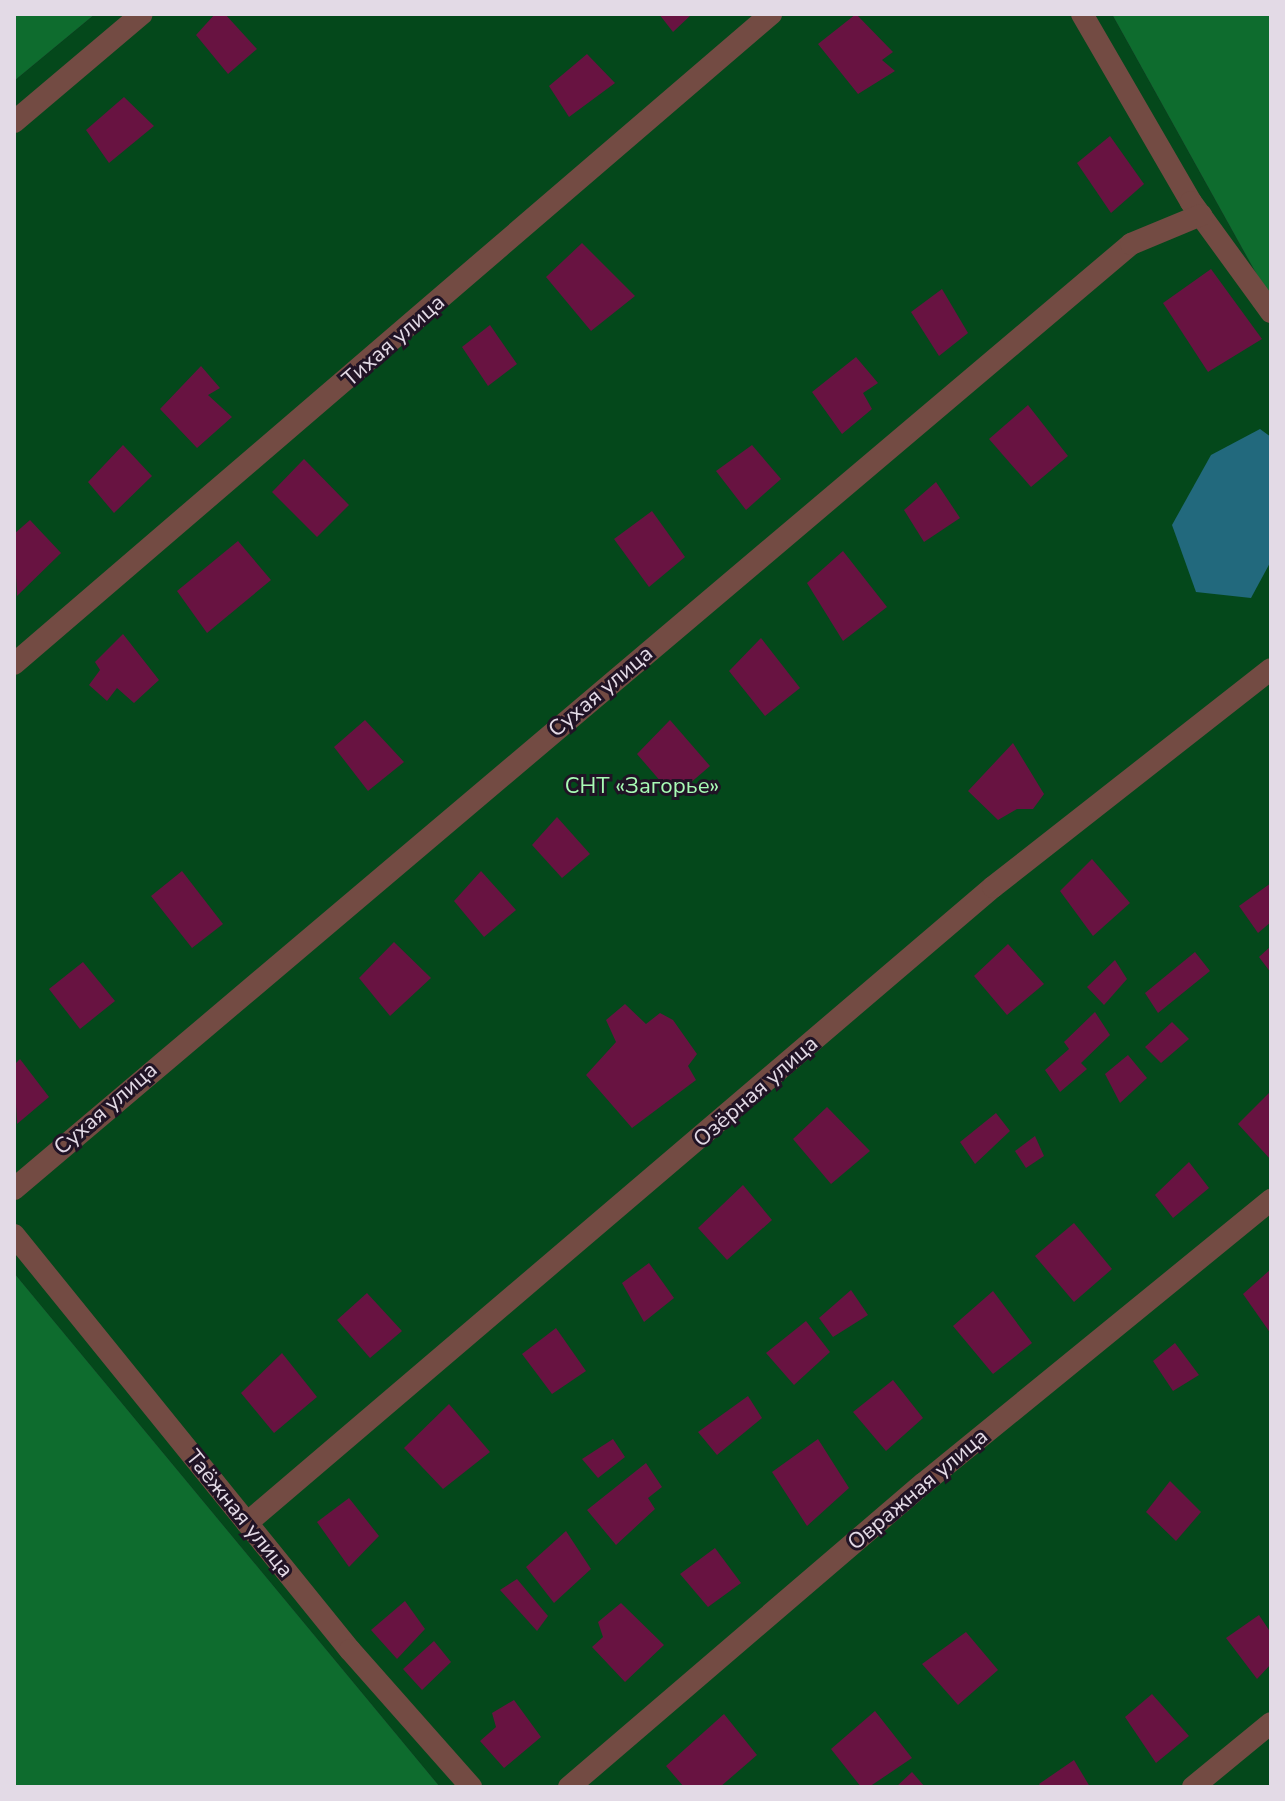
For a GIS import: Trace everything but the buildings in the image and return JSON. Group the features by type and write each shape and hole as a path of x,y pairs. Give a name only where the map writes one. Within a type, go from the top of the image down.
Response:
{"street":[{"path":"14,122 142,14"},
{"name":"Тихая улица","path":"14,664 771,14"},
{"path":"1082,14 1137,115 1201,215 1271,312"},
{"name":"Сухая улица","path":"14,1189 1131,244 1201,215"},
{"name":"Озёрная улица","path":"247,1523 993,887 1271,669"},
{"name":"Овражная улица","path":"569,1787 924,1483 1271,1200"},
{"name":"Таёжная улица","path":"14,1235 247,1523 471,1787"},
{"path":"1193,1787 1271,1723"}],"green space":[{"path":"14,14 95,14 14,81"},
{"name":"СНТ «Загорье»","path":"95,14 1112,14 1271,300 1271,1787 440,1787 14,1273 14,81"},
{"path":"1112,14 1271,14 1271,300"},
{"path":"14,1273 440,1787 14,1787"}],"water":[{"path":"1260,429 1271,437 1271,561 1251,598 1196,592 1172,525 1211,455"}]}
